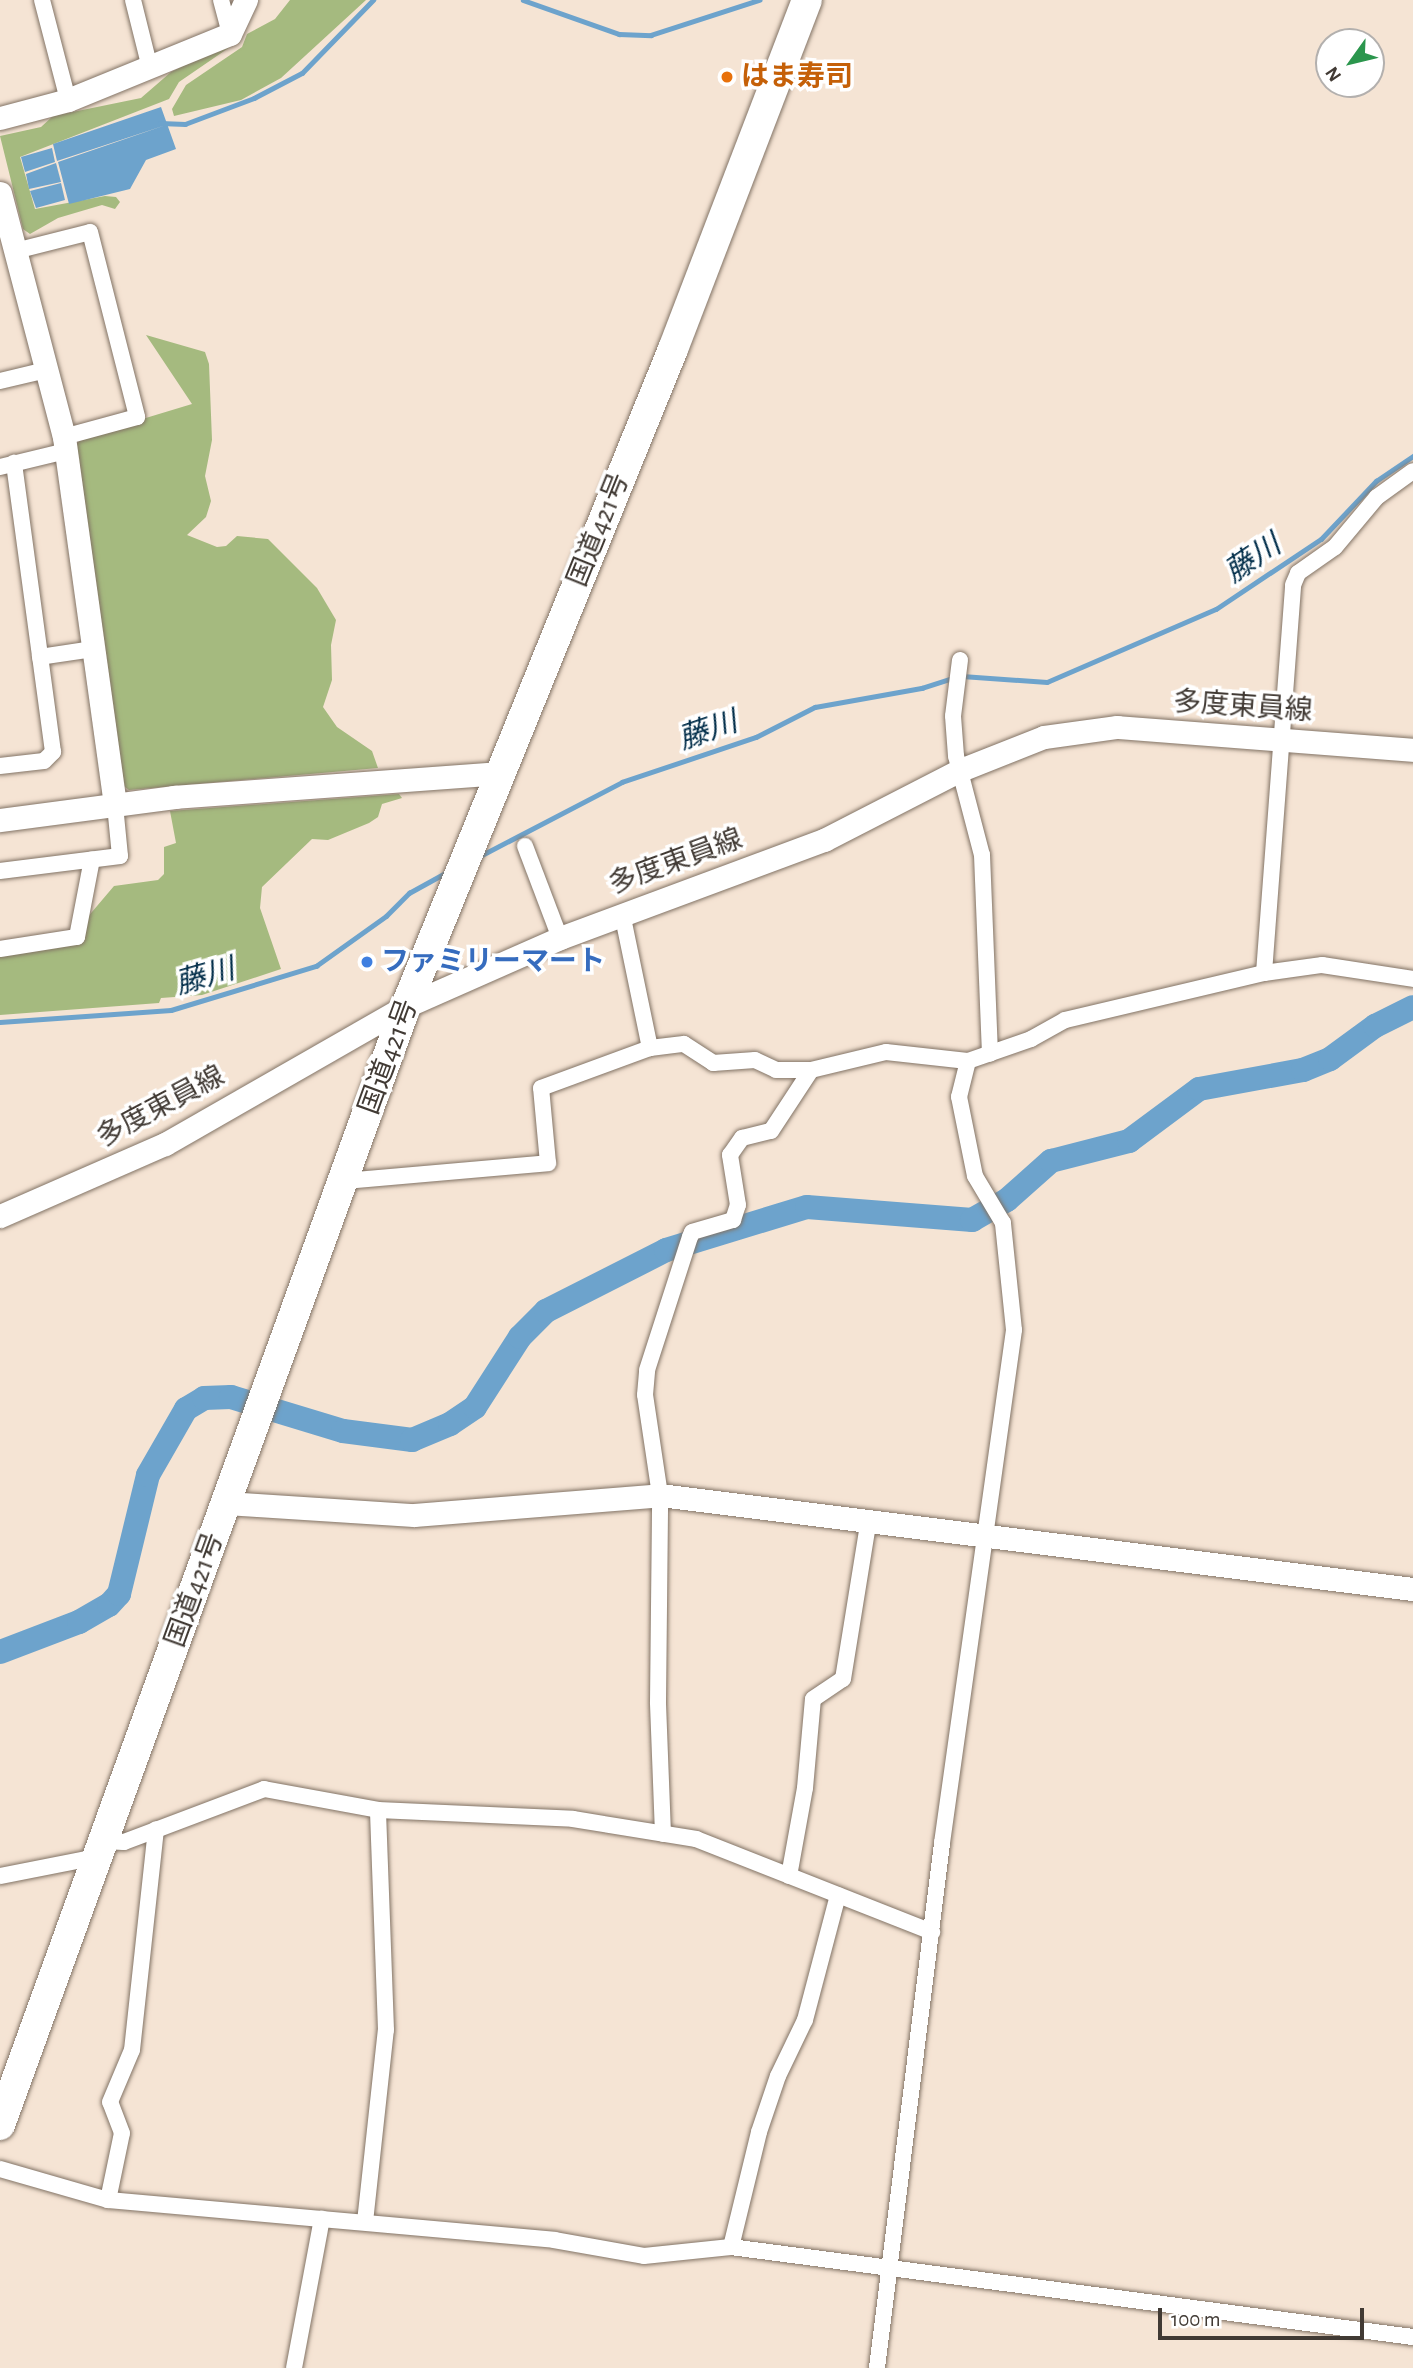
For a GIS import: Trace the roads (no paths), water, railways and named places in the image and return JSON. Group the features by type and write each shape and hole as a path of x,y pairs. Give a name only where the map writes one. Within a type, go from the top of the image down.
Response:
{"highway":[{"name":"国道421号","path":"0,2125 226,1503 263,1409 406,1006 503,773 807,0"}],"street":[{"path":"42,0 68,100"},
{"path":"132,0 150,68"},
{"path":"221,0 230,34"},
{"path":"0,118 68,100 230,34 247,0"},
{"path":"0,872 122,854 65,444 1,199"},
{"path":"0,766 52,755 40,657 7,465 137,417 90,232 15,251"},
{"path":"0,381 46,370"},
{"path":"1264,973 1281,739 1297,573 1335,547 1377,497 1413,471"},
{"path":"40,657 93,649"},
{"path":"959,663 955,691 958,771 982,855 990,1054"},
{"name":"多度東員線","path":"0,1216 164,1144 406,1006 622,913 824,840 958,771 1044,737 1117,727 1413,750"},
{"path":"0,820 115,805 503,773"},
{"path":"525,846 560,938"},
{"path":"0,949 77,937 92,859"},
{"path":"622,913 650,1048"},
{"path":"344,1181 548,1163 541,1088 650,1048 684,1044 713,1063 755,1060 776,1070 811,1070 886,1052 968,1061 990,1054 1065,1020 1264,973 1322,965 1413,979"},
{"path":"877,2368 984,1534 1014,1330 1005,1232 975,1176 960,1097 968,1061"},
{"path":"663,1834 660,1495 645,1395 647,1370 692,1232 733,1220 738,1205 730,1155 742,1138 771,1131 811,1070"},
{"path":"226,1503 414,1515 660,1495 1413,1589"},
{"path":"789,1876 805,1788 813,1699 843,1679 869,1519"},
{"path":"0,1876 124,1842 264,1789 378,1810 573,1819 696,1839 932,1932"},
{"path":"365,2222 386,2030 378,1810"},
{"path":"108,2200 122,2133 110,2102 132,2050 156,1829"},
{"path":"731,2247 759,2132 788,2051 805,2020 838,1895"},
{"path":"0,2169 108,2200 554,2240 644,2256 731,2247 889,2270 1413,2337"},
{"path":"295,2368 322,2219"}],"water":[{"path":"161,107 176,149 146,160 130,189 69,204 58,162 166,125 57,161 53,144"},
{"path":"52,148 55,162 25,172 21,157"},
{"path":"56,163 61,182 29,189 26,174"},
{"path":"61,183 65,200 36,208 30,191"}],"waterway":[{"path":"160,123 185,124 254,98 302,73 373,0"},
{"path":"523,0 619,34 651,35 759,0"},
{"name":"藤川","path":"962,676 1047,682 1216,609 1321,539 1376,481 1413,456"},
{"name":"藤川","path":"480,856 622,782 756,737 815,707 922,688 953,678"},
{"name":"藤川","path":"0,1022 171,1010 316,966 386,916 409,893 447,872"},
{"path":"0,1652 79,1622 109,1605 119,1594 148,1475 186,1409 204,1398 231,1397 343,1431 412,1440 450,1424 475,1407 520,1337 546,1311 666,1250 807,1207 972,1220 1007,1200 1051,1161 1129,1141 1199,1089 1303,1070 1330,1059 1375,1026 1413,1007"}],"place":[{"name":"はま寿司","path":"727,77"},
{"name":"ファミリーマート","path":"367,962"}]}
